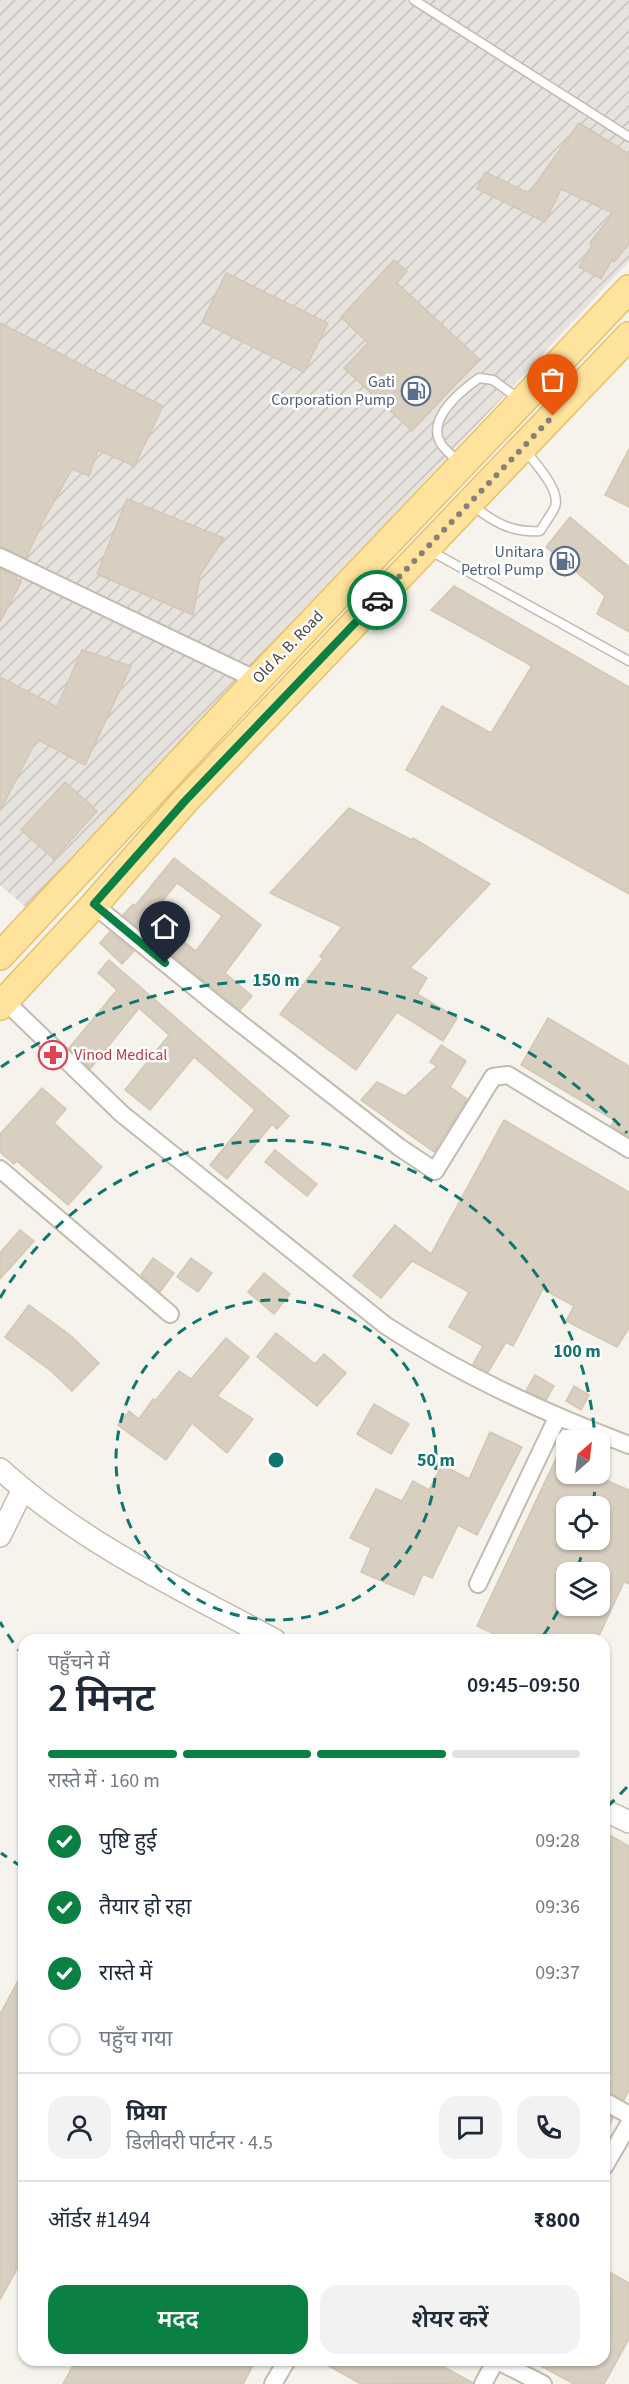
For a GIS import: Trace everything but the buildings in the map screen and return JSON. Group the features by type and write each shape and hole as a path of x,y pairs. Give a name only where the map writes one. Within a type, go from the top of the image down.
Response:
{"main road":[{"name":"Old A. B. Road","path":"0,956 257,680 629,289"},
{"name":"Old A. B. Road","path":"2,1003 185,801 629,336"}],"street":[{"path":"0,557 257,680"},
{"path":"94,904 227,1013 399,1147 435,1171 493,1077 508,1075 629,1149"},
{"path":"2,1003 122,1114 385,1325 428,1354 557,1418 629,1445"},
{"path":"0,1169 170,1314"},
{"path":"478,1584 557,1418"},
{"path":"0,1469 23,1489 112,1552 264,1634"},
{"path":"0,1536 23,1489"},
{"path":"610,1813 629,1822"},
{"path":"610,2104 629,2115"},
{"path":"610,2157 629,2124"},
{"path":"273,2384 283,2366"},
{"path":"483,2384 493,2366"},
{"path":"508,2366 543,2384"}],"lane":[{"path":"414,0 629,137"},
{"path":"462,465 438,440 438,430 442,414 465,388 479,378 493,380 522,401"},
{"path":"469,503 484,515 505,526 522,532 540,531 556,504 554,491 523,447"},
{"path":"426,549 629,662"}],"shaded area":[{"path":"0,0 629,0 629,261 28,909 0,885"}],"way so far":[{"path":"377,600 553,416"}],"place":[{"name":"Gati Corporation Pump","path":"416,391"},
{"name":"Unitara Petrol Pump","path":"565,561"},
{"name":"Vinod Medical","path":"53,1055"}],"route":[{"path":"165,963 94,904 185,801 377,600"}]}
